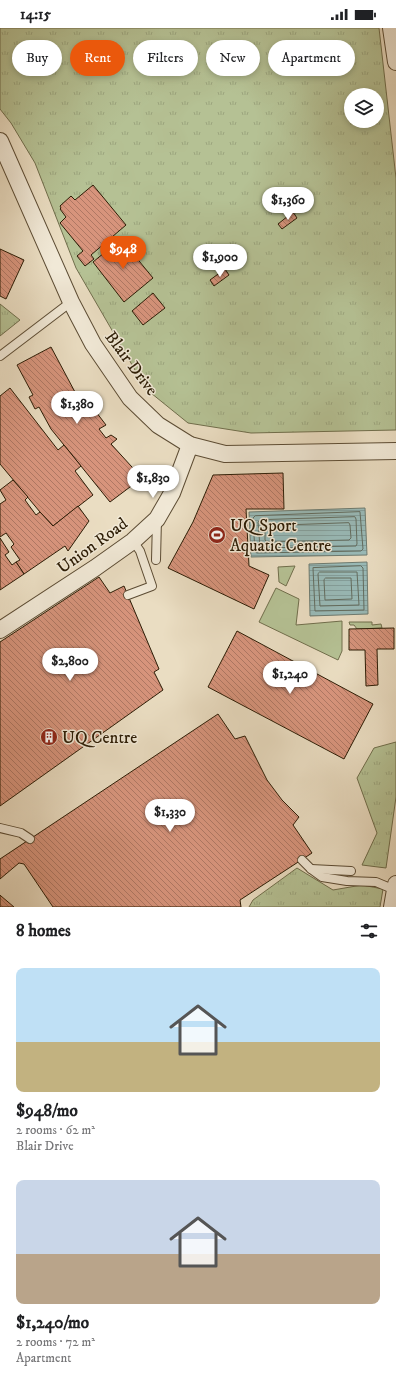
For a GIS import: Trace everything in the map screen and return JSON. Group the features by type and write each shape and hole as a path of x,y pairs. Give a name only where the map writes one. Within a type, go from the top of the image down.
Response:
{"street":[{"path":"391,28 396,62"},
{"name":"Blair Drive","path":"0,141 71,302 93,344 130,398 158,425 190,445 224,454 396,451"},
{"name":"Union Road","path":"0,630 95,568 132,541 157,519 172,493 190,445"},
{"path":"392,907 396,887"}],"lane":[{"path":"0,356 71,302"},
{"path":"156,560 157,519"},
{"path":"128,595 152,586 140,551 132,541"},
{"path":"0,828 21,833 30,839"},
{"path":"302,860 322,877 347,881 376,882 396,887"},
{"path":"311,869 351,871"}],"green space":[{"path":"0,28 379,28 396,178 396,430 251,433 188,423 146,389 76,268 35,163 11,123 0,109"},
{"path":"0,304 20,320 0,336"},
{"path":"295,566 286,586 279,582 278,567"},
{"path":"276,588 299,599 296,625 342,621 342,651 338,660 259,622"},
{"path":"349,622 372,622 372,625 381,624 382,628 357,629 354,625 350,625"},
{"path":"396,742 396,797 386,868 362,865 377,833 357,778 374,748"},
{"path":"297,868 333,890 362,885 383,889 380,907 249,907 253,900"}],"water":[{"path":"365,508 367,555 251,557 249,512"},
{"path":"367,562 368,614 310,616 309,564"}],"building":[{"path":"93,185 126,225 91,255 94,259 85,266 77,256 83,251 60,223 66,217 60,209 60,206 71,196 75,200"},
{"path":"293,212 297,218 282,229 278,224"},
{"path":"121,239 153,278 124,302 93,262"},
{"path":"0,249 24,260 6,299 0,296"},
{"path":"225,269 229,275 214,286 210,280"},
{"path":"153,293 165,308 143,325 132,311"},
{"path":"51,347 84,409 90,404 106,425 99,429 106,438 111,435 117,439 111,444 142,478 110,502 51,429 39,407 35,409 29,397 33,395 17,365"},
{"path":"10,388 58,450 64,445 81,466 75,471 93,495 53,526 0,464 0,396"},
{"name":"UQ Sport Aquatic Centre","path":"283,473 284,509 246,509 249,566 269,575 254,609 168,568 193,522 213,475"},
{"path":"13,480 28,497 25,500 36,515 40,512 53,526 78,506 89,521 68,551 65,546 24,574 16,562 20,560 11,547 14,544 6,533 0,537 0,504 6,500 0,490"},
{"path":"0,538 9,552 5,555 12,565 16,562 24,574 0,590"},
{"name":"UQ Centre","path":"99,577 110,593 124,586 159,669 154,672 163,690 0,806 0,642"},
{"path":"394,628 394,649 377,649 378,685 366,686 365,650 349,650 349,629"},
{"path":"237,631 373,704 344,759 208,687"},
{"path":"218,714 235,739 245,736 267,780 282,800 299,817 293,825 312,853 240,900 241,907 53,907 24,864 19,863 0,879 0,859"},
{"path":"0,895 1,896 14,907 0,907"}],"place":[{"name":"UQ Sport Aquatic Centre","path":"217,535"},
{"name":"UQ Centre","path":"49,737"}]}
